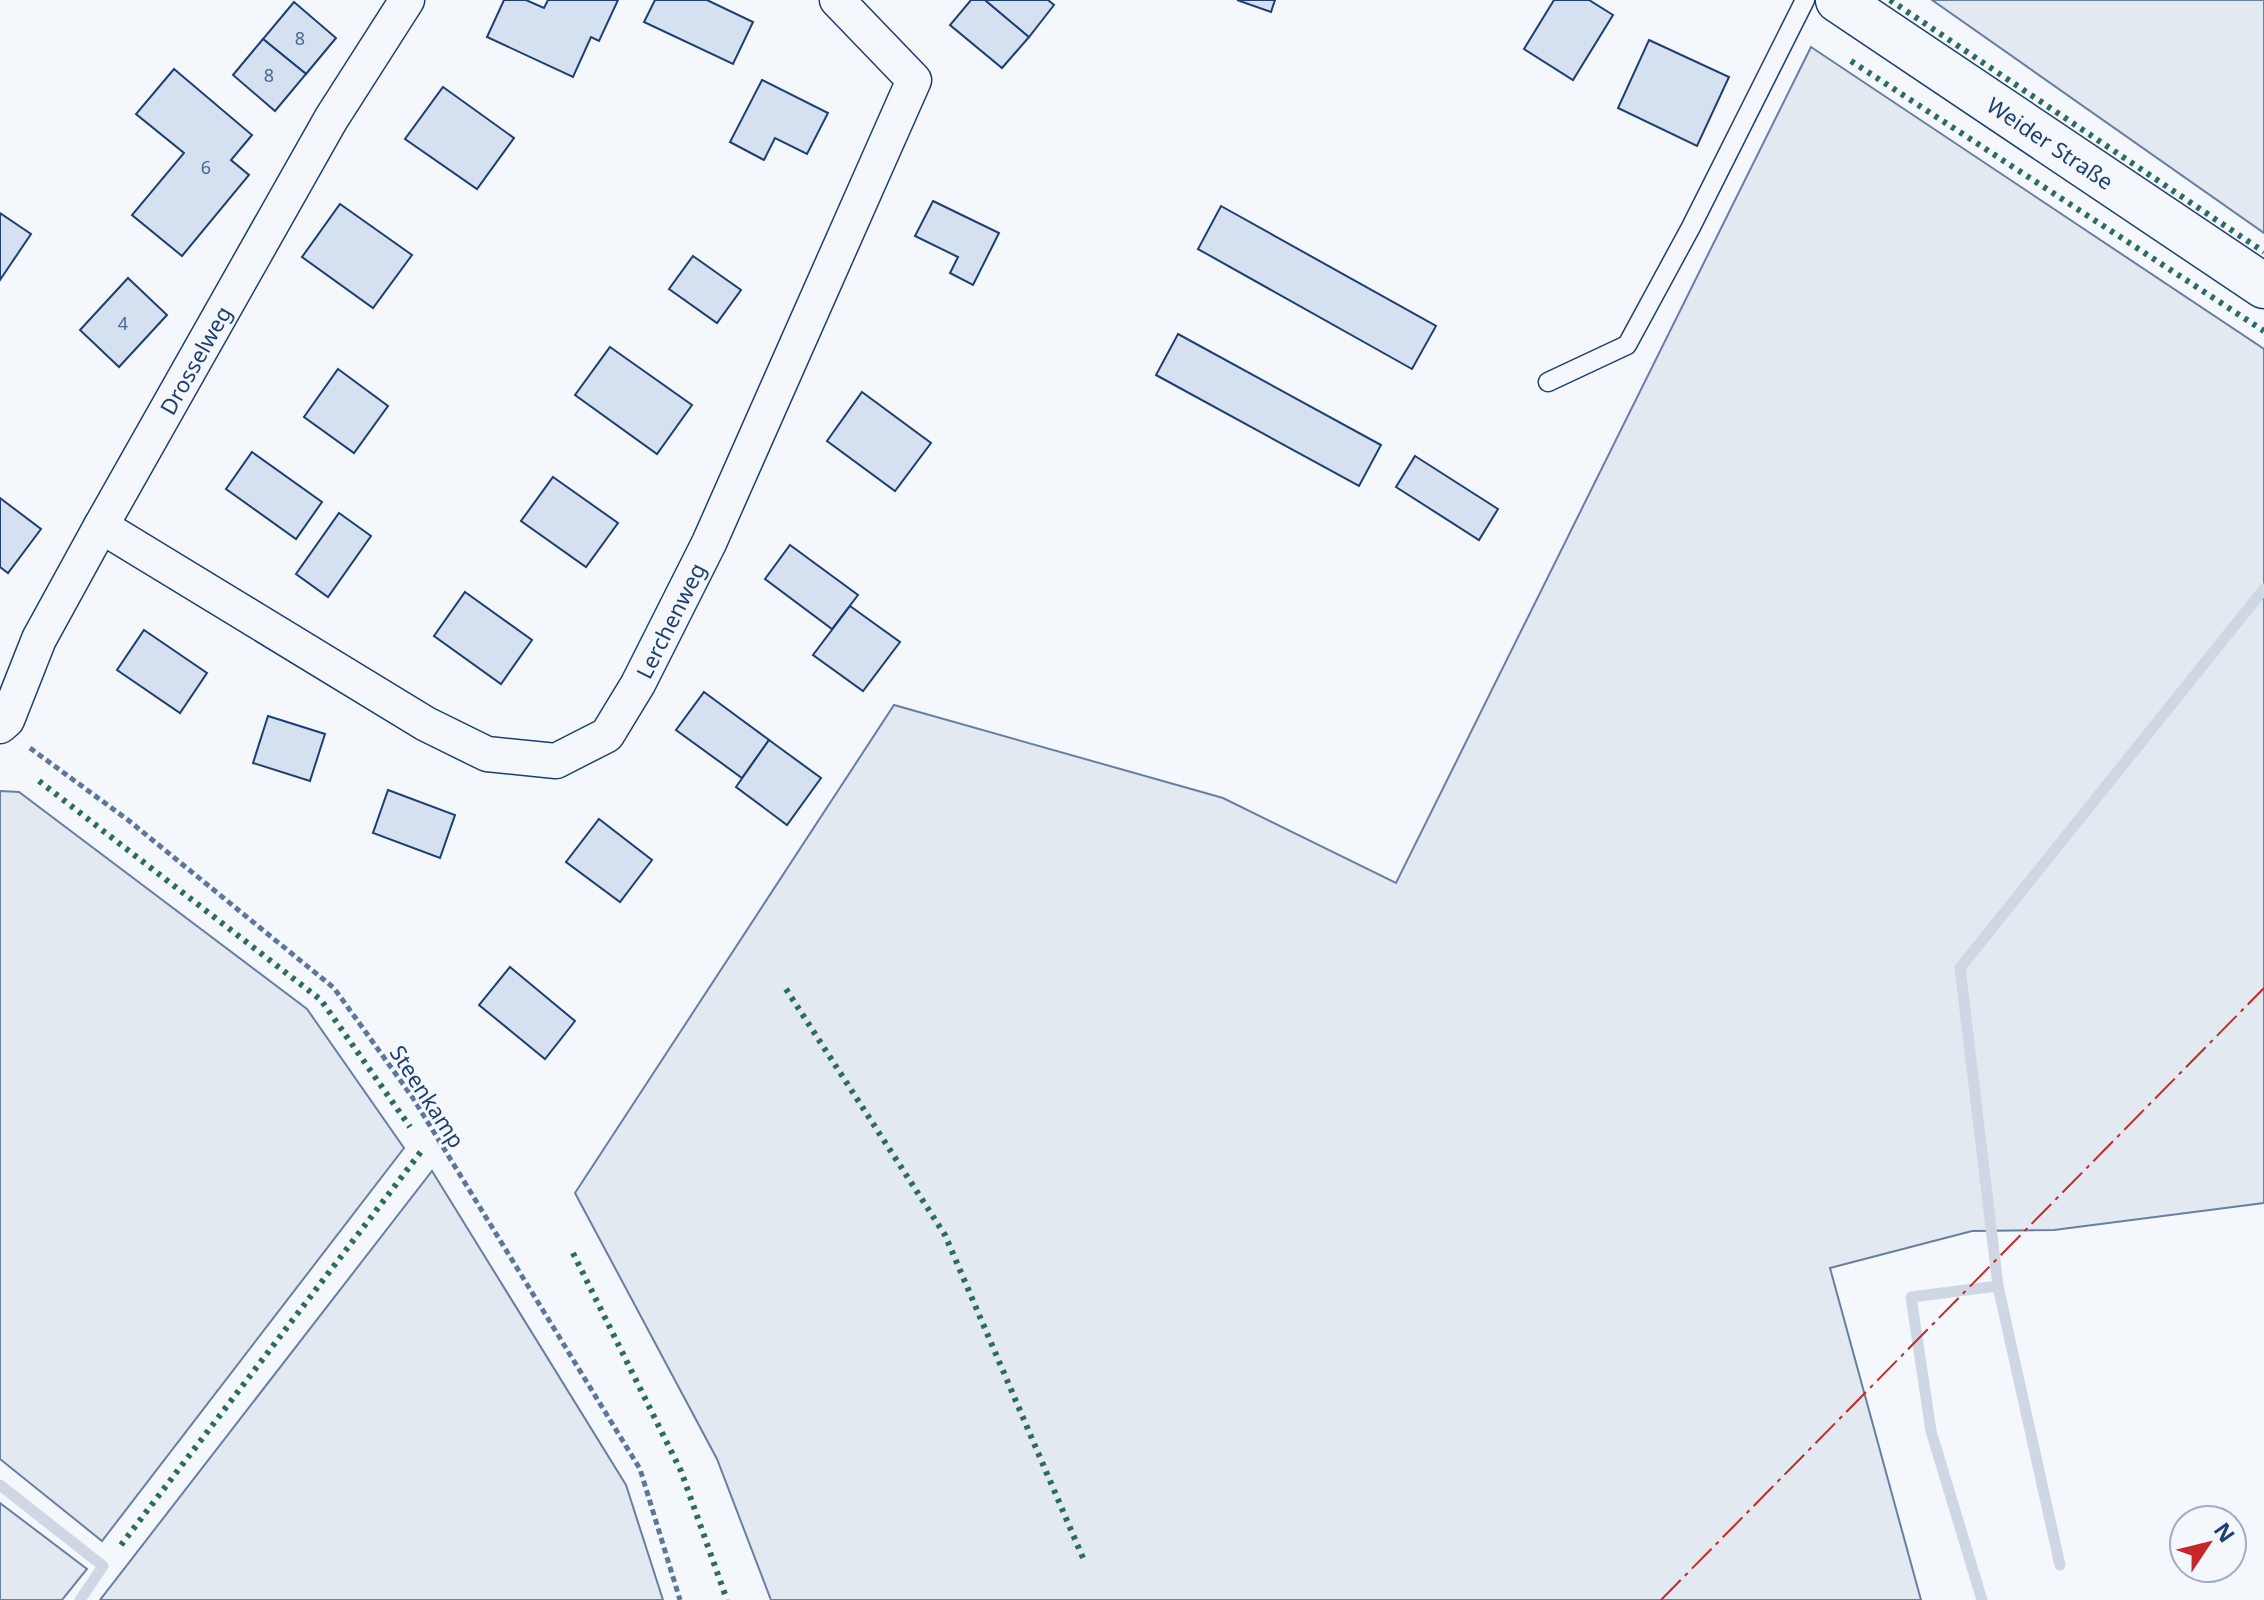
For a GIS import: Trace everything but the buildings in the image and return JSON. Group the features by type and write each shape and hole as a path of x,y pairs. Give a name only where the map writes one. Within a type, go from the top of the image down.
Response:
{"street":[{"name":"Drosselweg","path":"0,726 7,720 39,639 101,526 331,119 407,0"},
{"name":"Lerchenweg","path":"101,526 426,724 487,754 556,761 607,735 638,684 709,543 914,80 837,0"},
{"name":"Weider Straße","path":"1838,0 2264,286"}],"lane":[{"path":"1548,382 1627,345 1698,213 1805,0"}],"path":[{"name":"Steenkamp","path":"0,726 128,820 334,988 413,1098 640,1469 680,1600"}],"shaded area":[{"path":"1932,0 2264,0 2264,233"},
{"path":"1811,47 2264,349 2264,1203 2054,1230 1972,1231 1830,1268 1921,1600 771,1600 717,1459 575,1193 894,705 1223,798 1396,883"},
{"path":"0,791 19,792 307,1009 404,1148 102,1541 0,1459"},
{"path":"432,1171 626,1485 663,1600 100,1600"},
{"path":"0,1503 87,1569 62,1600 0,1600"}],"waterway":[{"path":"2060,1565 1998,1286 1960,968 2264,589"},
{"path":"1982,1600 1931,1431 1911,1297 1998,1286"},
{"path":"0,1485 103,1566 80,1600"}],"hedge":[{"path":"1890,0 2264,252"},
{"path":"1851,61 2264,331"},
{"path":"39,781 321,1000 410,1127"},
{"path":"786,989 945,1235 1083,1558"},
{"path":"121,1545 423,1149"},
{"path":"573,1253 681,1471 727,1600"}],"power":[{"path":"1661,1600 2264,988"}]}
